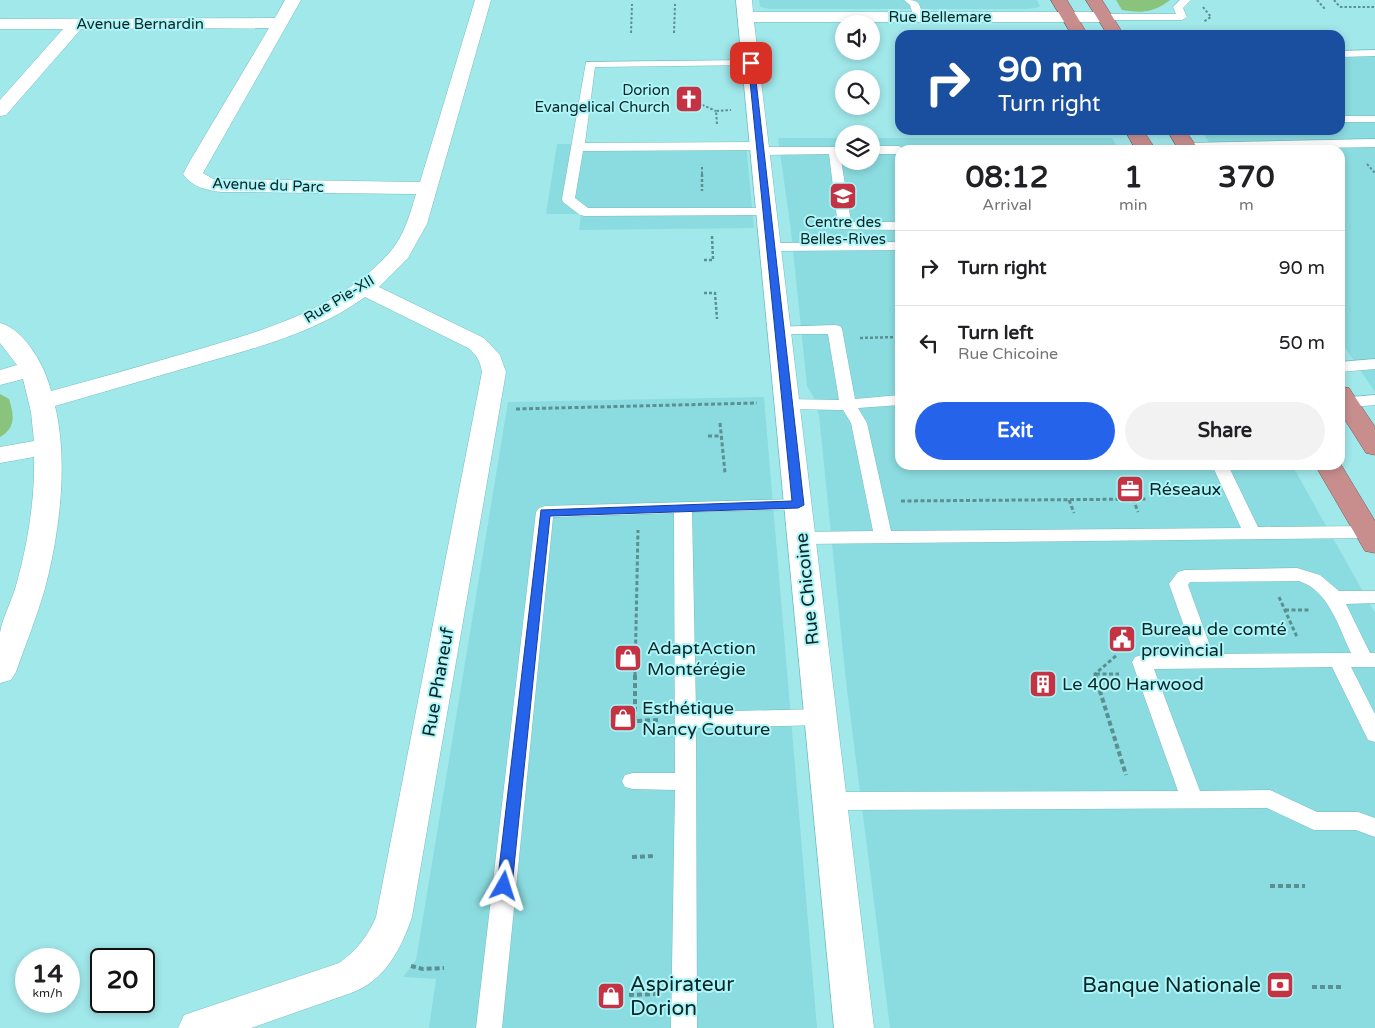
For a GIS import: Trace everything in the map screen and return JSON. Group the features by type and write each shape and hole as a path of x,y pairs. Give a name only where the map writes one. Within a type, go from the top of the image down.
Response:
{"highway":[{"path":"1059,0 1077,30"},
{"path":"1094,0 1113,30"},
{"path":"1345,403 1375,447"},
{"path":"1331,470 1371,538"}],"street":[{"name":"Avenue du Parc","path":"293,0 193,174 196,178 206,183 222,186 427,188"},
{"name":"Rue Pie-XII","path":"42,402 267,335 310,319 364,288 382,273 405,248 417,224 483,0"},
{"name":"Rue Bellemare","path":"745,8 918,17 1104,17"},
{"name":"Rue Chicoine","path":"745,8 779,330 775,404 798,505 854,1028"},
{"name":"Avenue Bernardin","path":"0,24 279,23"},
{"path":"0,111 76,24"},
{"name":"Rue Phaneuf","path":"198,1028 350,976 365,966 377,953 387,936 394,917 494,372 492,359 485,350 476,344 364,288"},
{"path":"0,330 23,354 31,369 42,402 46,447 45,510 38,558 23,611 0,672"},
{"path":"0,378 31,369"},
{"path":"0,454 46,447"}],"lane":[{"path":"909,0 915,4 918,17"},
{"path":"1104,17 1182,17 1178,7 1186,0"},
{"path":"1345,54 1375,54"},
{"path":"751,63 590,64 578,147 568,199 585,212 767,211"},
{"path":"1345,119 1375,119"},
{"path":"1328,145 1375,144"},
{"path":"578,147 835,150"},
{"path":"880,151 895,152"},
{"path":"841,170 845,226 895,226"},
{"path":"771,247 895,246"},
{"path":"779,330 835,329 848,405 859,423 883,537"},
{"path":"1345,367 1375,364"},
{"path":"1345,399 1375,400"},
{"path":"775,404 848,405 871,401 895,400"},
{"path":"1222,470 1252,534"},
{"path":"489,1028 545,512 798,505"},
{"path":"683,508 686,720 684,1028"},
{"path":"802,538 1252,534 1371,538"},
{"path":"1192,799 1142,662 1369,660 1334,598 1323,583 1311,577 1297,574 1185,576 1178,584 1206,661"},
{"path":"1334,598 1375,598"},
{"path":"1338,660 1375,734"},
{"path":"686,720 821,717"},
{"path":"634,781 686,782"},
{"path":"830,801 1270,799 1314,821 1358,821 1375,828"}],"path":[{"path":"1316,0 1325,9"},
{"path":"1334,0 1341,8 1375,7"},
{"path":"631,33 632,4"},
{"path":"674,33 675,4"},
{"path":"698,103 716,111 735,110"},
{"path":"716,111 717,124"},
{"path":"702,165 702,198"},
{"path":"704,260 713,260 712,236"},
{"path":"704,293 715,293 717,319"},
{"path":"837,338 895,337"},
{"path":"515,409 775,404"},
{"path":"720,423 725,474"},
{"path":"708,436 721,436"},
{"path":"891,501 1148,499"},
{"path":"635,721 638,528"},
{"path":"1277,593 1301,644"},
{"path":"1117,654 1119,661"},
{"path":"1095,674 1124,674 1122,667"},
{"path":"1270,886 1305,886"},
{"path":"411,966 423,969 444,968"},
{"path":"1312,987 1344,987"}],"shaded area":[{"path":"759,0 1037,0 1040,6 1026,9 770,9 760,7"},
{"path":"1345,50 1375,50 1375,392 1345,347 1345,145 1211,145 1204,135 1345,135"},
{"path":"778,138 835,138 835,170 880,170 880,138 1112,138 1116,145 895,145 895,470 1295,470 1375,613 1375,1028 890,1028 846,682 819,415 813,396 807,386 791,231"},
{"path":"746,143 754,228 579,230 581,214 546,214 557,144"},
{"path":"764,397 817,1028 429,1028 436,979 403,977 416,960 508,402"}],"green space":[{"path":"1116,0 1170,0 1153,10 1136,12 1122,10"},
{"path":"0,394 9,399 13,416 9,430 0,437"}],"place":[{"name":"Dorion Evangelical Church","path":"689,99"},
{"name":"Centre des Belles-Rives","path":"843,196"},
{"name":"Réseaux","path":"1130,489"},
{"name":"Bureau de comté provincial","path":"1122,639"},
{"name":"AdaptAction Montérégie","path":"628,658"},
{"name":"Le 400 Harwood","path":"1043,684"},
{"name":"Esthétique Nancy Couture","path":"623,718"},
{"name":"Banque Nationale","path":"1280,985"},
{"name":"Aspirateur Dorion","path":"611,996"}],"route":[{"path":"504,886 545,512 798,505 751,63"}]}
